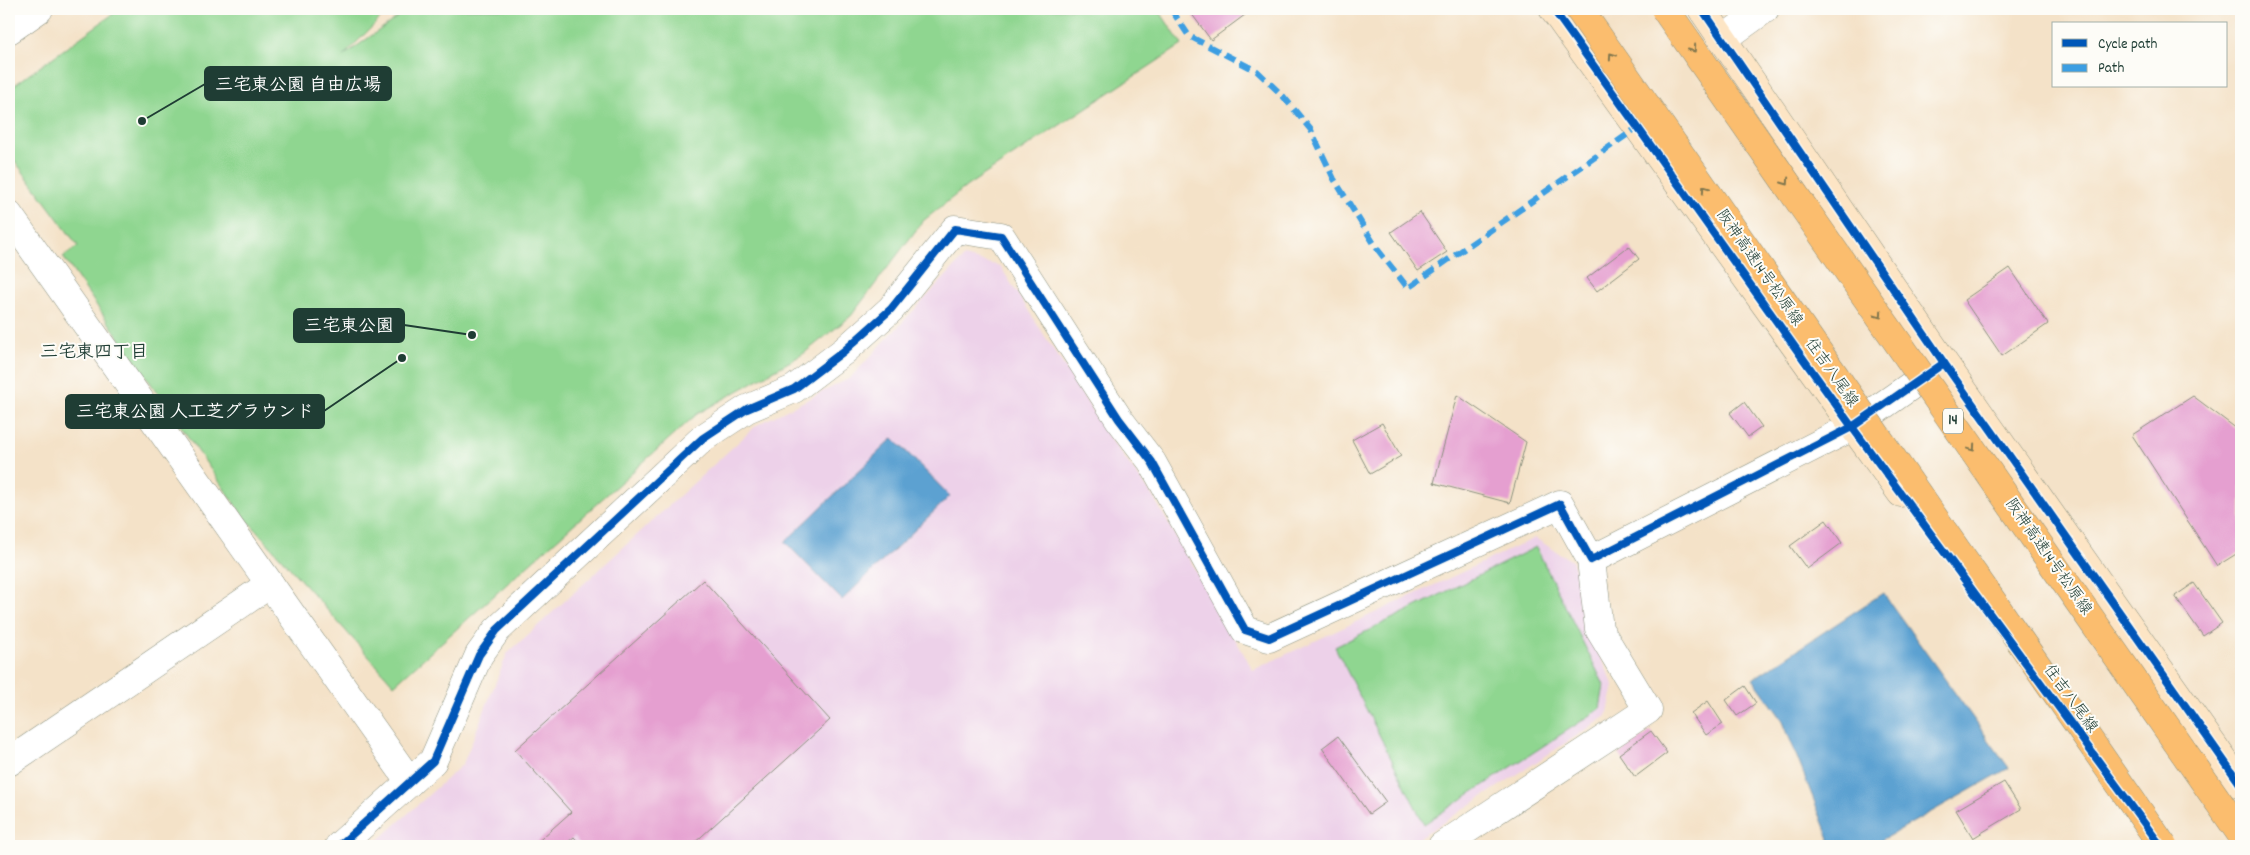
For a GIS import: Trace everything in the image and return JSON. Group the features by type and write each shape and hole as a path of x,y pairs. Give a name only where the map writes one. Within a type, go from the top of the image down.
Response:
{"highway":[{"name":"阪神高速14号松原線","path":"1579,9 2162,846"},
{"name":"阪神高速14号松原線","path":"1665,9 2241,834"}],"main road":[{"name":"住吉八尾線","path":"1553,9 1852,427 2162,846"},
{"path":"1702,9 1944,363 2241,785"}],"street":[{"path":"9,30 39,9"},
{"path":"1723,39 1765,9"},
{"path":"9,215 410,782"},
{"path":"339,846 433,761 479,655 497,630 703,438 747,409 794,389 844,351 891,309 955,229 1001,236 1119,419 1152,462 1245,630 1270,638 1560,504 1591,560 1600,629 1648,710 1442,846"},
{"path":"1591,560 1852,427 1944,363"},
{"path":"9,762 270,584"}],"shaded area":[{"path":"964,257 1000,266 1112,441 1152,495 1253,670 1535,538 1572,561 1581,582 1586,625 1614,686 1607,716 1407,846 372,846 463,764 507,654 757,425 850,378"}],"green space":[{"path":"120,9 385,9 384,15 343,56 409,9 1158,9 1182,45 967,186 923,221 851,316 803,354 697,414 394,685 241,513 63,257 78,246 9,153 9,89"},
{"path":"1536,547 1604,685 1600,709 1424,824 1335,647"}],"water":[{"path":"893,438 950,496 842,600 785,542"},
{"path":"1883,593 2009,768 1871,846 1832,846 1782,719 1753,679"}],"building":[{"path":"1188,9 1253,9 1211,40"},
{"path":"1420,212 1447,252 1418,271 1391,232"},
{"path":"1629,246 1639,259 1597,291 1587,278"},
{"path":"2010,268 2048,324 2002,356 1964,300"},
{"path":"1457,395 1526,442 1510,503 1434,483"},
{"path":"2193,396 2241,432 2241,551 2217,566 2132,435"},
{"path":"1744,402 1762,427 1748,437 1730,413"},
{"path":"1382,423 1401,456 1370,474 1352,440"},
{"path":"1826,520 1842,543 1807,569 1790,546"},
{"path":"703,580 830,720 691,846 582,846 574,837 563,846 533,846 571,812 515,750"},
{"path":"2194,583 2222,623 2203,636 2175,596"},
{"path":"1745,686 1756,703 1737,716 1726,700"},
{"path":"1708,701 1723,724 1706,735 1691,713"},
{"path":"1651,731 1667,753 1635,777 1619,754"},
{"path":"1338,736 1386,802 1369,814 1322,748"},
{"path":"2004,782 2021,809 1973,838 1956,810"}],"marked path":[{"path":"1171,9 1189,36 1257,71 1283,96 1311,130 1334,179 1378,250 1408,288 1638,127"}],"cycle path":[{"path":"1553,9 1852,427 2161,846"},
{"path":"1702,9 1944,363 2241,785"},
{"path":"339,846 433,761 479,655 497,630 703,438 747,409 794,389 844,351 891,309 955,229 1001,236 1119,419 1152,462 1245,630 1269,638 1560,504 1591,560 1852,427 1944,363"}],"place":[{"name":"三宅東公園 自由広場","path":"142,121"},
{"name":"三宅東公園","path":"472,335"},
{"name":"三宅東公園 人工芝グラウンド","path":"402,358"}],"district":[{"name":"三宅東四丁目","path":"94,353"}]}
